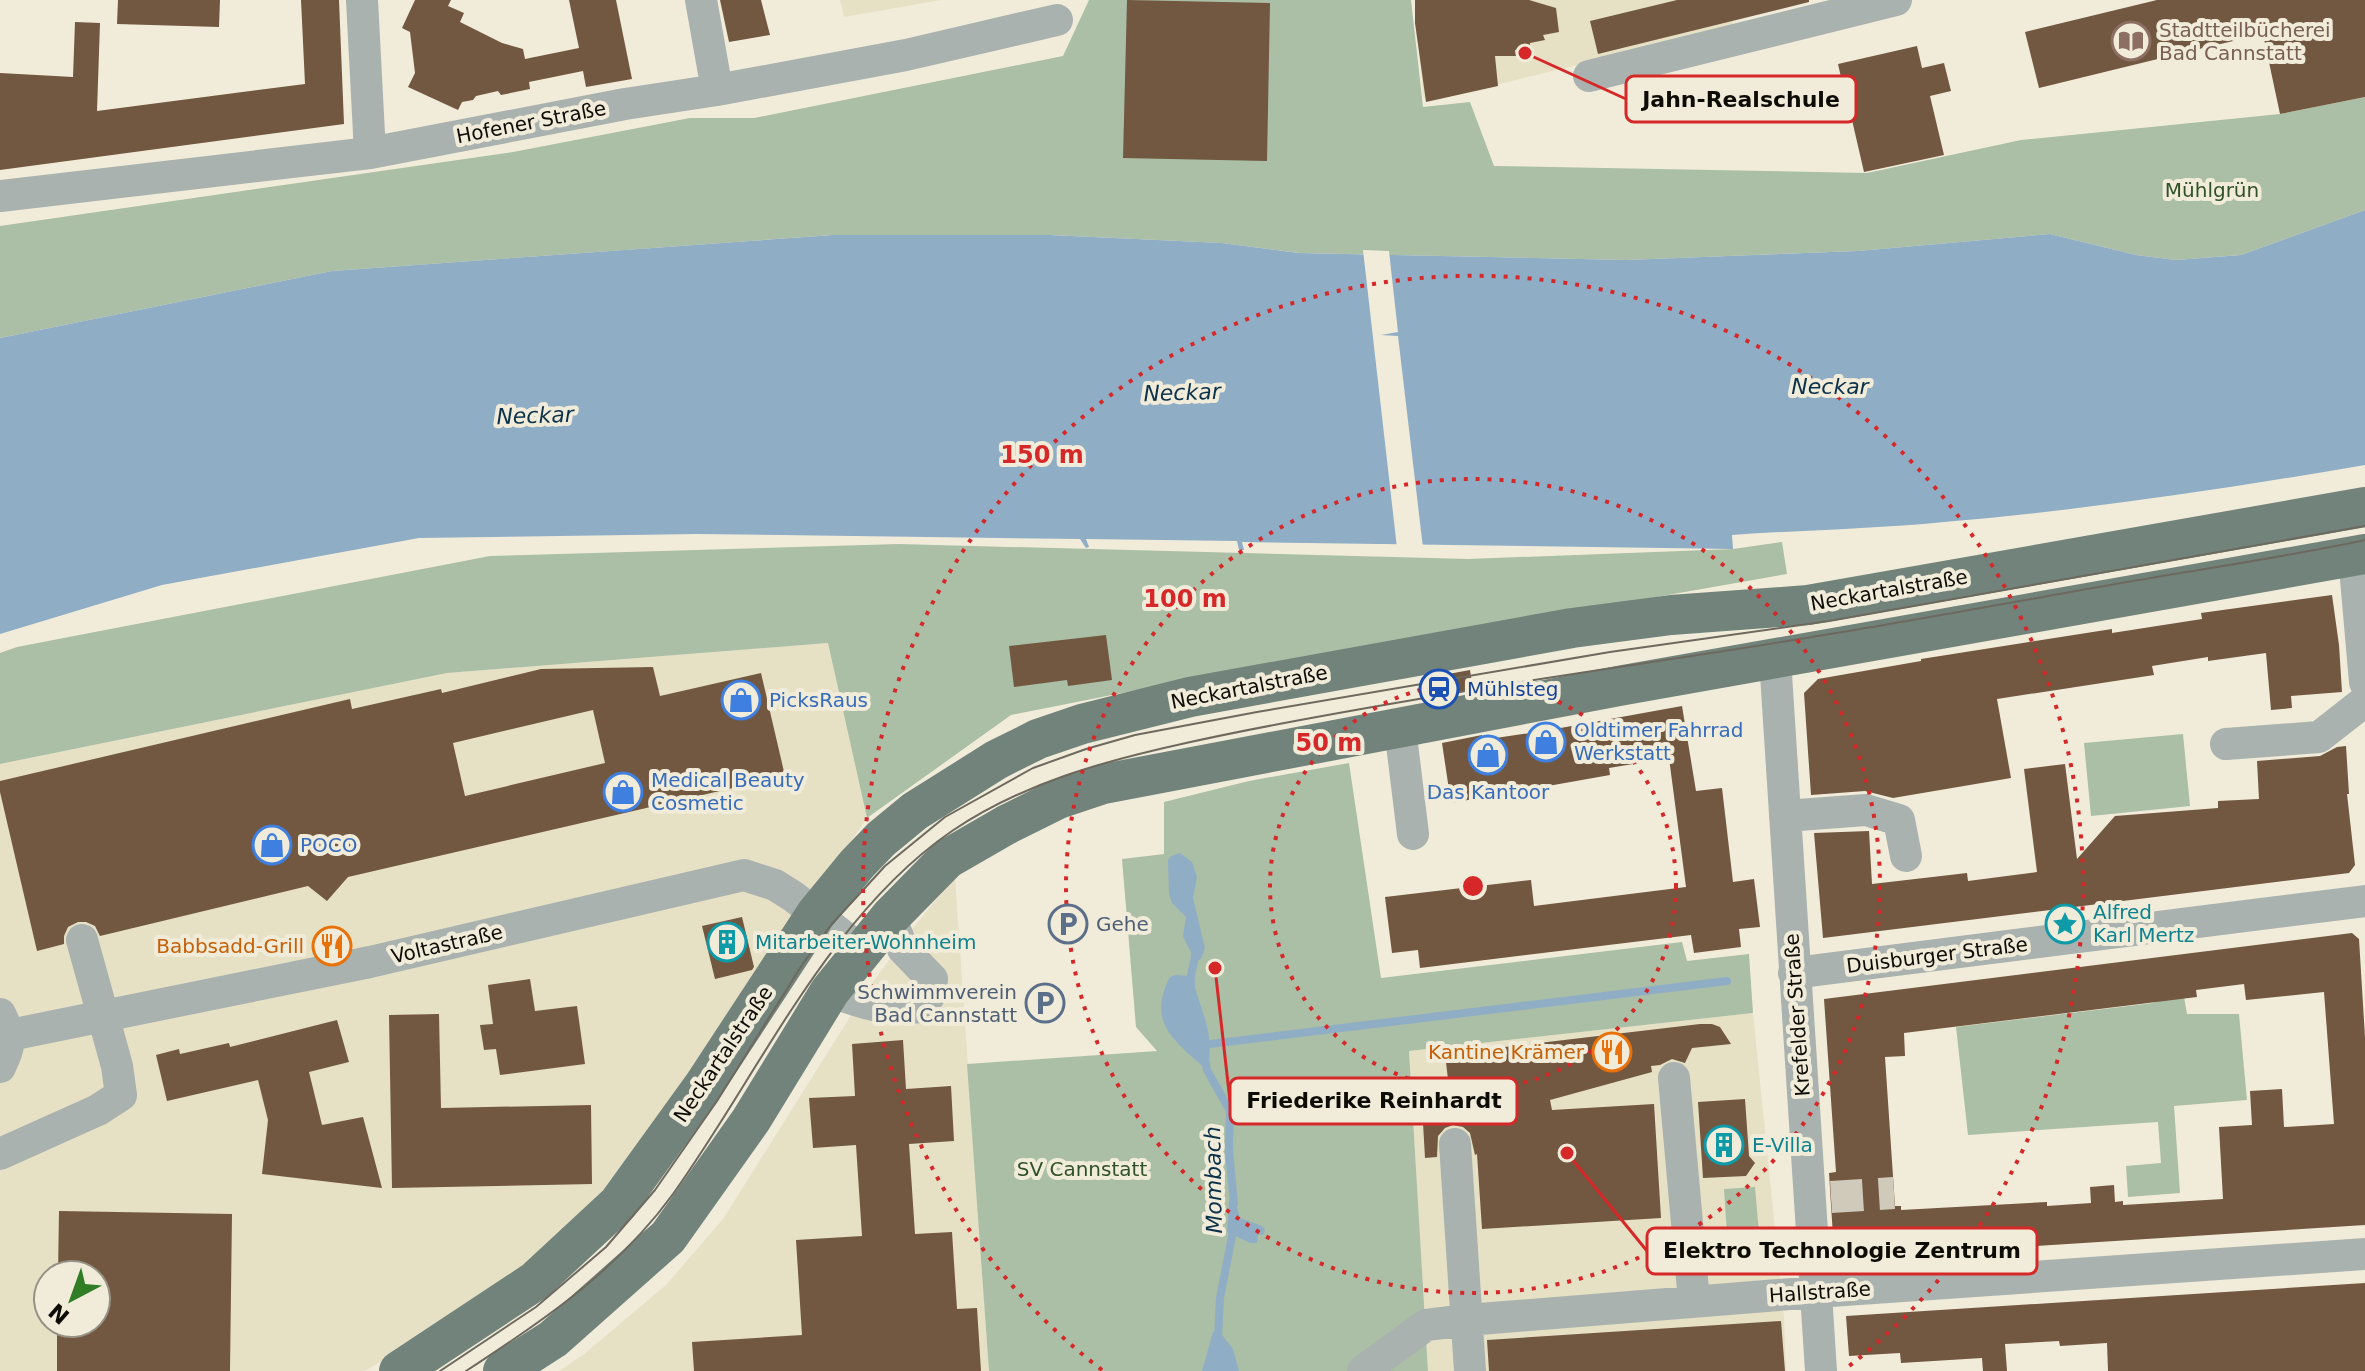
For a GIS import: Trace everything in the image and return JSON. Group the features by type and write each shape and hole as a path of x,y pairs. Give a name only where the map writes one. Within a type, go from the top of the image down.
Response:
{"main road":[{"name":"Neckartalstraße","path":"399,1371 535,1281 618,1204 704,1085 816,914 857,864 915,811 996,760 1038,739 1082,724 1190,697 1572,628 1671,615 1808,605 2365,507"},
{"path":"503,1371 553,1339 668,1237 751,1120 830,991 890,917 947,859 1058,799 1103,784 1624,685 2360,555"}],"street":[{"path":"362,0 370,153"},
{"path":"701,0 717,90"},
{"path":"1589,76 1876,2"},
{"name":"Hofener Straße","path":"0,196 370,153 906,55 1057,20"},
{"path":"2360,555 2365,682"},
{"name":"Krefelder Straße","path":"1775,659 1794,973 1820,1198 1816,1292 1821,1371"},
{"path":"2226,744 2319,737 2365,701"},
{"path":"1400,728 1413,834"},
{"path":"1785,816 1866,810 1899,820 1906,856"},
{"name":"Voltastraße","path":"0,1067 9,1048 5,1024 102,1015 370,962 744,875 775,885 862,951"},
{"name":"Duisburger Straße","path":"1794,973 2365,901"},
{"path":"830,991 862,1004 900,1010 920,1007 930,995 932,979 903,949 890,917"},
{"path":"0,1154 98,1110 121,1095 117,1066 82,940"},
{"path":"1674,1078 1694,1301"},
{"path":"1455,1144 1470,1371"},
{"name":"Hallstraße","path":"1363,1371 1426,1325 1467,1320 2365,1254"}],"shaded area":[{"path":"840,0 941,0 844,17"},
{"path":"1415,0 1727,0 1734,27 1429,101 1423,93"},
{"path":"828,643 867,818 618,1179 520,1277 365,1371 0,1371 0,764 447,673"},
{"path":"955,877 989,1371 559,1371 584,1354 666,1285 723,1219 865,993"},
{"path":"1753,1013 1784,1317 1786,1371 1428,1371 1409,1051"}],"green space":[{"name":"Mühlgrün","path":"1089,0 1411,0 1423,107 1470,102 1494,166 1867,173 2021,140 2280,114 2365,97 2365,210 2241,255 2176,260 2136,255 2050,234 1858,251 1626,260 1300,253 1222,243 1050,235 833,235 332,271 0,338 0,226 513,152 690,118 754,118 1063,56"},
{"path":"1782,542 1787,574 1218,674 1011,715 867,818 828,643 447,673 0,764 0,653 17,647 490,556 899,544 1468,559 1733,549"},
{"path":"2183,734 2190,806 2091,816 2084,743"},
{"name":"SV Cannstatt","path":"1349,763 1381,978 1682,942 1687,961 1749,954 1753,1013 1409,1051 1428,1371 989,1371 967,1064 1157,1051 1136,1027 1122,859 1164,854 1164,802 1249,781"},
{"path":"2183,991 2187,1014 2239,1014 2247,1100 2174,1106 2180,1193 2128,1197 2126,1166 2161,1163 2158,1122 1968,1135 1956,1027 2153,1003"},
{"path":"1755,1187 1759,1233 1727,1235 1724,1189"}],"water":[{"name":"Neckar","path":"2365,210 2365,465 2050,511 1918,524 1732,535 1733,549 1242,542 1244,550 1239,550 1237,541 1086,539 1089,547 1086,548 1080,539 697,534 419,538 162,585 0,634 0,338 332,271 833,235 1050,235 1222,243 1299,253 1626,260 1858,251 2050,234 2136,255 2176,260 2241,255"},
{"path":"1180,853 1192,862 1197,877 1193,898 1205,948 1201,959 1195,961 1183,936 1186,917 1172,903 1169,894 1168,860"},
{"path":"1190,976 1193,980 1209,1034 1207,1070 1175,1040 1163,1019 1163,993 1170,977"},
{"path":"1234,1196 1240,1218 1265,1230 1263,1235 1258,1234 1257,1243 1250,1243 1227,1232 1229,1201"},
{"path":"1219,1331 1233,1349 1239,1371 1202,1371 1213,1332"}],"pier":[{"path":"1363,250 1389,251 1398,332 1381,335 1398,336 1423,548 1397,548"}],"building":[{"path":"118,0 220,0 219,27 117,24"},
{"path":"301,0 339,0 344,124 0,170 0,73 73,77 75,22 100,23 97,111 305,84"},
{"path":"415,0 451,0 448,6 464,13 460,22 502,43 523,49 525,59 579,48 569,0 616,0 632,79 586,87 583,71 529,82 530,89 476,96 473,100 462,102 458,110 408,87 415,73 410,32 402,28"},
{"path":"720,0 761,0 770,35 729,42"},
{"path":"1127,0 1270,3 1267,161 1123,158"},
{"path":"1415,0 1529,0 1556,8 1559,32 1543,35 1545,40 1515,50 1516,56 1495,56 1498,86 1426,102 1415,23"},
{"path":"1677,0 1809,2 1598,54 1590,21"},
{"path":"2157,0 2365,0 2365,97 2280,114 2263,34 2195,50 2196,57 2171,62 2170,56 2039,88 2025,32"},
{"path":"1917,46 1922,68 1944,63 1951,91 1930,96 1944,155 1864,172 1852,120 1847,121 1838,64"},
{"path":"2332,595 2342,692 2291,696 2292,708 2271,710 2266,653 2208,661 2208,657 2152,666 2154,675 1997,699 2011,778 1893,798 1865,791 1811,795 1804,693 1818,679 1921,659 2112,629 2112,633 2202,619 2201,613"},
{"path":"1106,635 1112,680 1068,686 1067,680 1014,687 1009,646"},
{"path":"653,667 660,696 761,673 785,776 348,877 327,901 308,886 100,936 95,926 78,922 68,927 64,944 37,951 0,781 350,699 352,709 441,689 442,693 541,669","holes":["593,710 605,763 465,796 453,743"]},
{"path":"1470,670 1473,690 1425,699 1421,679"},
{"path":"1682,706 1696,791 1722,788 1733,882 1754,879 1760,927 1739,929 1741,947 1694,953 1691,935 1420,968 1418,950 1392,953 1385,897 1531,880 1534,906 1686,887 1669,758 1609,768 1610,775 1451,803 1442,743 1482,735 1482,740 1544,731"},
{"path":"2346,746 2347,794 2355,865 2349,873 1823,938 1814,833 1869,831 1872,884 1967,873 1968,881 2037,872 2024,769 2065,764 2077,859 2115,816 2218,808 2218,801 2259,799 2257,761 2320,756"},
{"name":"Mitarbeiter-Wohnheim","path":"742,917 754,967 715,979 702,926"},
{"path":"2352,933 2359,939 2365,1037 2365,1225 1862,1257 1863,1266 1835,1268 1829,1173 1836,1172 1824,999","holes":["2244,984 2246,1000 2324,992 2334,1124 2284,1127 2282,1089 2250,1091 2252,1125 2219,1127 2223,1199 2123,1205 2123,1201 2115,1202 2114,1185 2090,1187 2091,1203 2047,1206 2047,1202 1901,1210 1901,1206 1895,1206 1885,1057 1905,1056 1904,1033 2197,997 2196,990"]},
{"path":"530,979 535,1011 577,1006 585,1064 500,1075 496,1049 484,1050 480,1025 493,1024 488,985"},
{"path":"439,1014 441,1108 591,1105 592,1184 392,1188 389,1015"},
{"path":"337,1020 349,1062 309,1072 322,1125 363,1117 382,1188 262,1174 268,1120 258,1080 167,1101 156,1055 179,1049 180,1054 229,1043 230,1047"},
{"path":"1700,1024 1720,1027 1731,1044 1692,1048 1685,1063 1672,1059 1651,1066 1652,1072 1550,1100 1552,1110 1654,1104 1661,1218 1482,1229 1477,1154 1470,1133 1463,1127 1453,1125 1445,1128 1438,1136 1437,1157 1425,1158 1423,1123 1453,1121 1445,1054"},
{"path":"903,1040 906,1089 951,1086 954,1141 909,1144 915,1234 952,1232 957,1309 977,1308 981,1371 694,1371 692,1342 802,1335 796,1240 862,1236 856,1145 813,1148 809,1098 855,1096 852,1044"},
{"name":"E-Villa","path":"1745,1099 1749,1156 1755,1163 1746,1176 1703,1178 1698,1102"},
{"path":"59,1211 232,1214 230,1371 57,1371 57,1339 112,1339 112,1259 58,1259"},
{"path":"2365,1283 2365,1371 2108,1371 2107,1343 2060,1346 2059,1341 2005,1344 2007,1371 1983,1371 1982,1358 1901,1363 1900,1353 1849,1356 1846,1316"},
{"path":"1781,1321 1785,1371 1489,1371 1487,1340"}],"waterway":[{"name":"Mombach","path":"1191,984 1195,951"},
{"path":"1202,1045 1727,981"},
{"name":"Mombach","path":"1205,1060 1207,1070 1230,1111 1229,1151 1234,1204"},
{"name":"Mombach","path":"1218,1339 1220,1298 1234,1226"}],"tunnel":[{"path":"1831,1197 1894,1193"}],"tram line":[{"path":"440,1371 536,1307 606,1247 655,1190 717,1101 802,965 831,925 885,866 945,817 1033,768 1135,735 1257,712 1610,652 1829,621 2365,526"},
{"path":"466,1371 578,1292 628,1247 651,1221 705,1147 798,999 832,952 868,907 908,866 979,814 1036,787 1125,758 1300,720 1872,627 2365,540"}],"place":[{"name":"Stadtteilbücherei Bad Cannstatt","path":"2131,41"},
{"name":"Jahn-Realschule","path":"1525,53"},
{"name":"Mühlsteg","path":"1439,689"},
{"name":"PicksRaus","path":"741,700"},
{"name":"Oldtimer Fahrrad Werkstatt","path":"1546,742"},
{"name":"Das Kantoor","path":"1488,755"},
{"name":"Medical Beauty Cosmetic","path":"623,792"},
{"name":"POCO","path":"272,845"},
{"name":"Gehe","path":"1068,924"},
{"name":"Alfred Karl Mertz","path":"2065,924"},
{"name":"Mitarbeiter-Wohnheim","path":"727,942"},
{"name":"Babbsadd-Grill","path":"332,946"},
{"name":"Friederike Reinhardt","path":"1215,968"},
{"name":"Schwimmverein Bad Cannstatt","path":"1045,1003"},
{"name":"Kantine Krämer","path":"1612,1052"},
{"name":"E-Villa","path":"1724,1145"},
{"name":"Elektro Technologie Zentrum","path":"1567,1153"}]}
